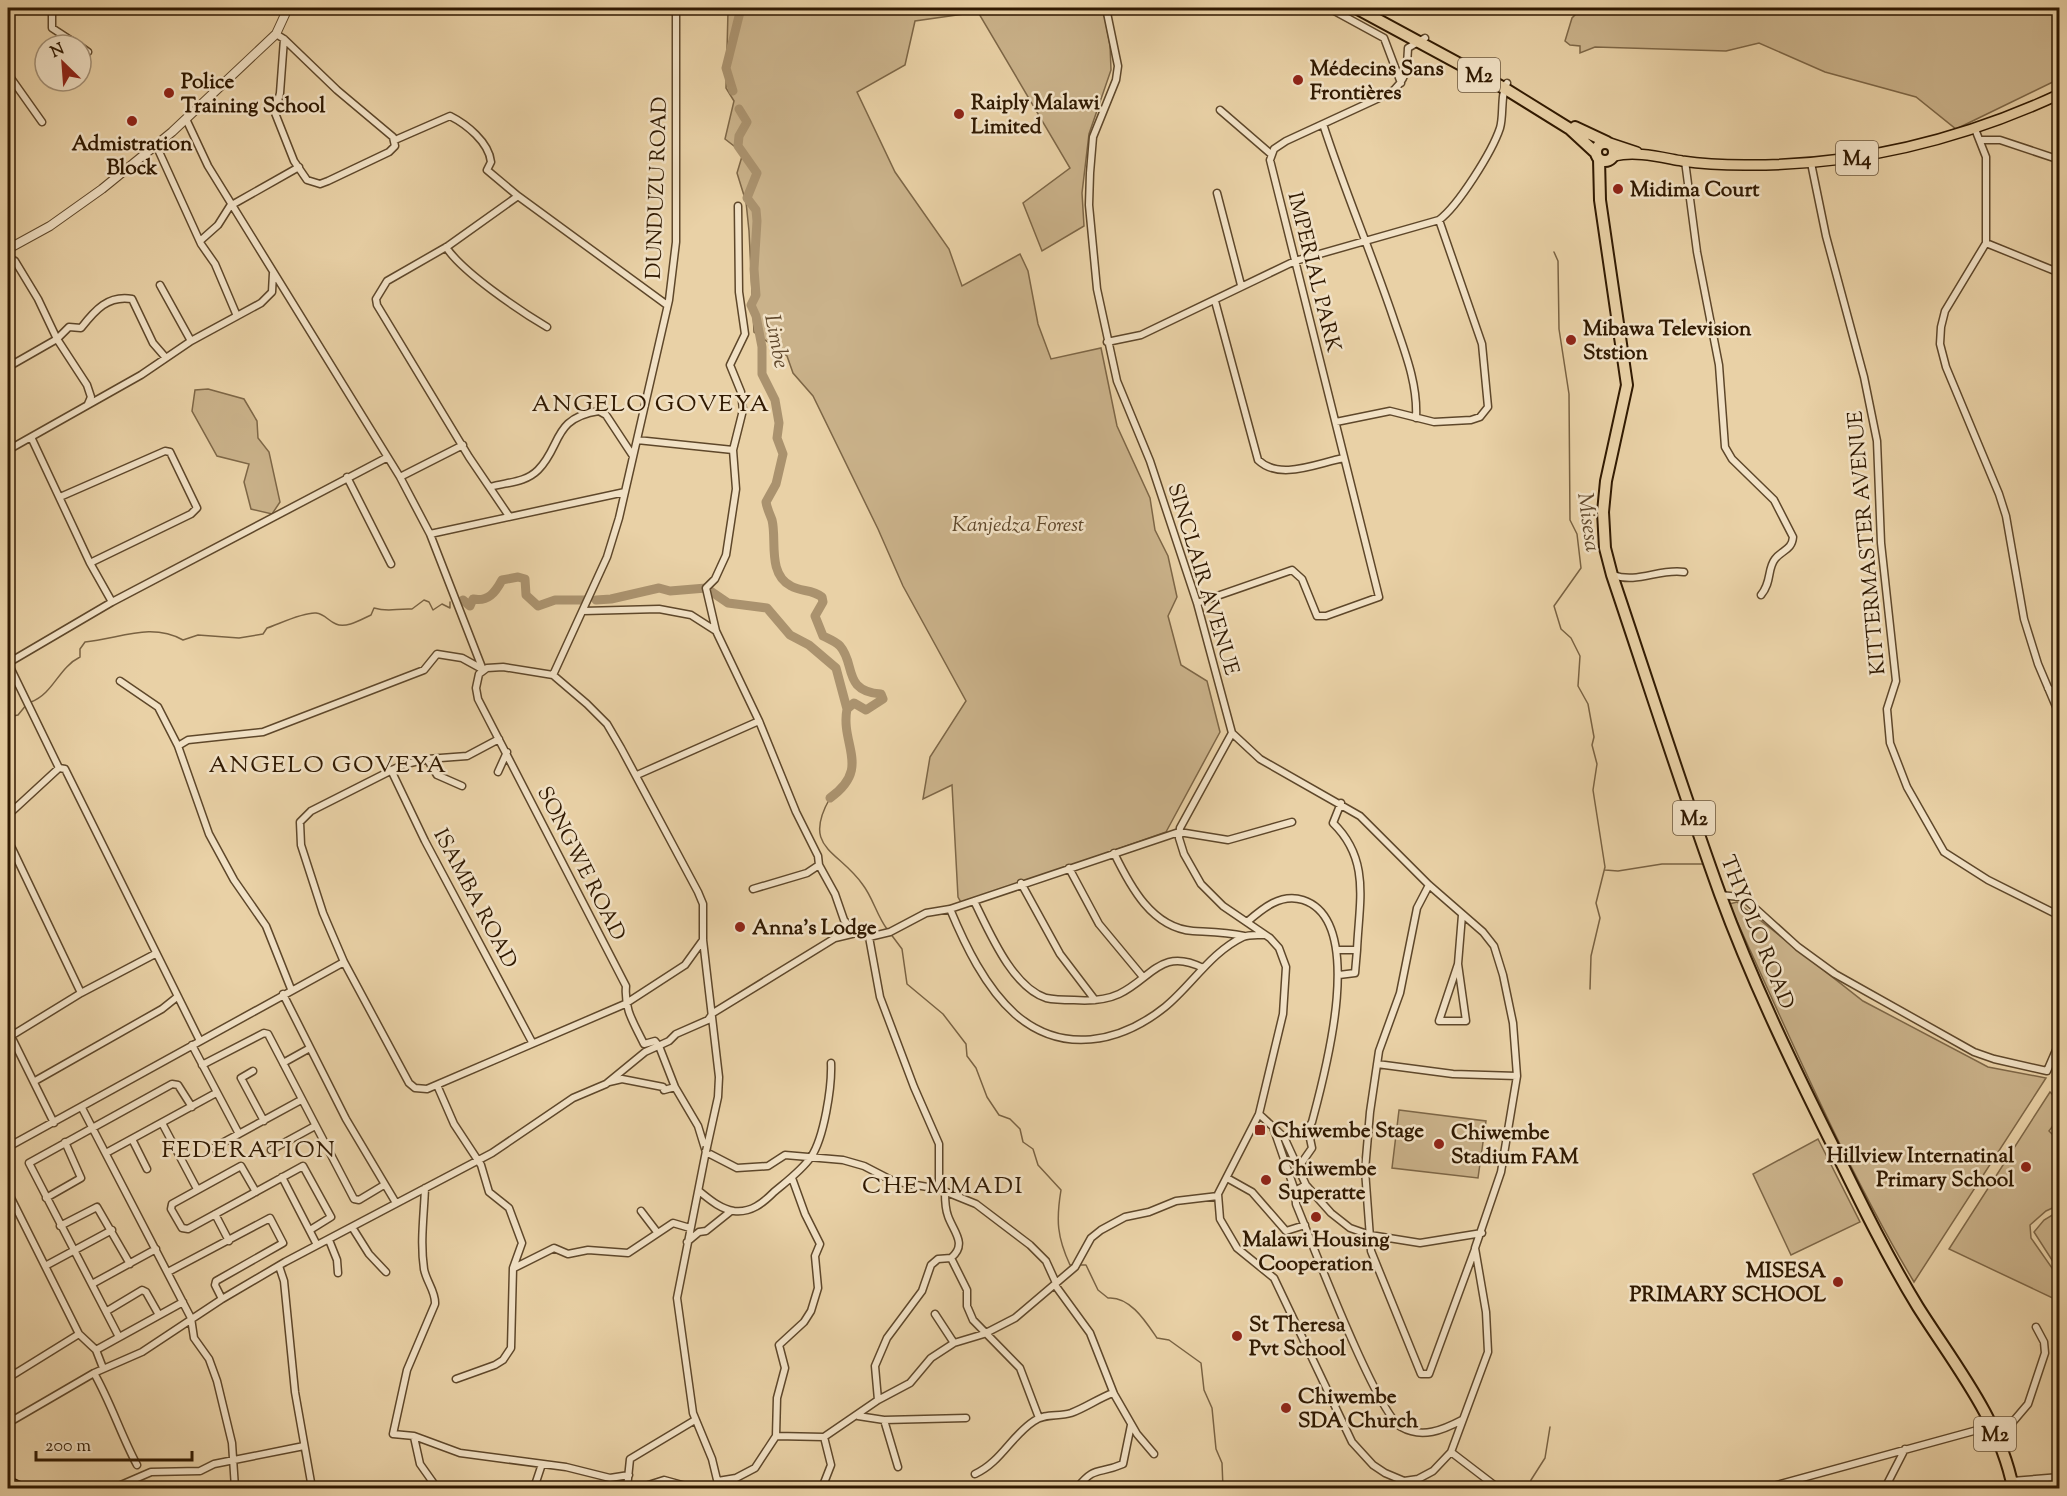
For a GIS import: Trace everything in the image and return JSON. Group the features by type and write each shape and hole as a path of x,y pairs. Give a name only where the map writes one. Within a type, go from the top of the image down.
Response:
{"highway":[{"name":"M2","path":"1356,8 1421,40 1505,85 1573,126 1609,143"},
{"name":"M2","path":"1366,8 1421,40"},
{"name":"M2","path":"1505,85 1570,129 1598,156"},
{"path":"1600,143 1609,143 1614,148 1613,157 1604,161 1598,156 1600,143"},
{"name":"THYOLO ROAD","path":"1598,156 1601,206 1627,385 1606,481 1603,512 1605,548 1612,575 1720,896 1782,1042 1875,1231 1920,1309 1969,1383 1994,1430 2013,1485"},
{"name":"THYOLO ROAD","path":"1601,206 1606,171 1613,157"}],"main road":[{"name":"M4","path":"1609,143 1644,155 1684,161 1742,165 1811,163 1866,156 1976,129 2060,94"},
{"name":"M4","path":"1613,157 1644,155"},
{"path":"8,1481 23,1488"}],"street":[{"path":"8,12 11,8"},
{"path":"52,8 52,28 60,33"},
{"path":"288,8 280,37 280,93 275,113 298,167 307,180 320,184 388,152 394,146 395,140"},
{"name":"DUNDUZU ROAD","path":"553,675 607,557 625,492 667,305 676,242 676,8"},
{"name":"SINCLAIR AVENUE","path":"1106,8 1118,66 1116,80 1094,137 1089,205 1097,289 1117,381 1150,461 1197,603 1232,733"},
{"path":"1329,8 1384,38 1401,84"},
{"path":"8,249 50,226 102,189 280,37"},
{"path":"280,37 395,140"},
{"path":"1220,110 1271,154 1286,141 1390,93 1401,84 1408,69 1408,48 1421,40"},
{"path":"8,74 42,122"},
{"path":"1107,342 1141,335 1295,261 1439,220 1456,202 1493,143 1503,114 1505,85"},
{"path":"395,140 450,116 462,122 487,149 491,162 487,170 518,196 667,305"},
{"path":"186,118 208,166 386,458 400,477 430,534 483,670"},
{"path":"1323,124 1344,188 1368,242 1416,390 1416,418"},
{"path":"1976,129 1982,140 1987,165 1986,243 1945,311 1940,344 1946,367 2006,516 2024,619 2060,716"},
{"path":"1982,140 2000,140 2060,160"},
{"path":"156,145 200,241 215,264 237,315"},
{"name":"IMPERIAL PARK","path":"1197,603 1293,570 1302,579 1317,616 1326,616 1379,597 1270,160 1271,154"},
{"path":"1684,161 1697,252 1719,365 1725,447 1732,459 1774,500 1793,537 1790,548 1773,563 1769,585 1761,596"},
{"name":"KITTERMASTER AVENUE","path":"1811,163 1836,279 1864,377 1877,441 1881,543 1896,681 1886,714 1890,743 1907,787 1944,852 1988,880 2060,916"},
{"path":"200,241 233,206 298,167"},
{"path":"1217,193 1241,285"},
{"path":"508,516 398,343 376,298 387,281 446,247 518,196"},
{"path":"738,206 739,292 746,325 744,341 730,365 741,392 742,410 733,450 736,489 726,555 715,579 706,588 716,631 759,722 796,812 818,856 819,865 835,894 844,921 856,933 869,937 890,932 926,913 950,909 1021,883 1179,832 1228,840 1292,822"},
{"path":"1336,422 1390,411 1434,422 1477,418 1485,413 1489,400 1482,344 1439,220"},
{"path":"1986,243 2060,273"},
{"path":"446,247 451,255 476,275 547,327"},
{"path":"8,257 15,261 38,299 57,339 90,390 91,397 88,404"},
{"path":"8,450 166,358 191,341 267,299 272,292 273,273"},
{"path":"160,285 169,305 191,341"},
{"path":"8,367 57,339 69,327 82,327 102,305 113,300 130,298 140,312 153,343 166,358"},
{"path":"1215,301 1258,460 1266,468 1280,471 1344,458"},
{"path":"490,487 523,480 537,471 556,436 566,425 592,412 599,411 606,415 633,456"},
{"path":"31,437 90,563 112,602"},
{"path":"637,440 733,450"},
{"path":"400,477 463,445"},
{"path":"60,497 165,451 170,452 197,508 191,514 90,563"},
{"path":"59,768 8,663 112,602 386,458"},
{"path":"347,477 391,564"},
{"path":"430,534 625,492"},
{"path":"1612,575 1629,579 1684,572"},
{"path":"583,611 659,609 691,615 716,631"},
{"path":"178,746 189,740 263,732 424,670 437,654 462,658 483,670 503,667 553,675 607,724 637,775 703,904 703,940 713,1013 719,1077 718,1097 677,1298 695,1420 712,1459 719,1485 754,1468 776,1436 777,1398 785,1365 779,1345 804,1322 811,1311 818,1288 815,1256 820,1244 805,1214 792,1178"},
{"name":"SONGWE ROAD","path":"483,670 477,681 478,699 626,986 625,1004 644,1044 655,1041 659,1046"},
{"path":"120,681 158,707 178,746 209,834 234,880 267,926 291,989"},
{"path":"2048,687 2060,697"},
{"path":"637,775 759,722"},
{"path":"1429,885 1417,908 1401,986 1381,1044 1365,1170 1371,1251 1420,1372 1426,1375 1475,1248 1482,1233 1501,1172 1517,1076 1513,1023 1500,964 1490,940 1429,885 1377,832 1341,803 1260,759 1232,733 1179,832 1184,854 1201,884 1220,904 1265,934 1282,954 1287,977 1283,1014 1259,1114 1234,1158 1218,1196 1220,1219 1239,1250 1274,1278 1347,1436 1372,1465 1404,1481 1429,1474 1451,1452 1488,1352 1486,1312 1475,1248"},
{"path":"499,739 467,756 426,759 392,770 311,810 300,822 301,844 323,913 344,962 410,1083 420,1090 437,1085 532,1042 625,1004 685,965 703,940"},
{"path":"498,772 507,752"},
{"path":"426,759 437,775 462,786"},
{"path":"8,815 59,768"},
{"path":"59,768 65,769 154,954 200,1041"},
{"name":"ISAMBA ROAD","path":"392,770 425,841 532,1042"},
{"path":"1339,975 1355,973 1358,950 1359,865 1352,847 1333,823 1341,803"},
{"path":"8,840 81,993"},
{"path":"1114,853 1140,898 1164,922 1193,931 1220,931 1244,936 1265,934"},
{"path":"753,889 807,873 819,865"},
{"path":"1070,868 1099,924 1143,977"},
{"path":"1021,883 1060,954 1095,1000"},
{"path":"1720,896 1740,897 1746,900 1798,947 1835,974 1974,1052 2047,1071 2060,1041"},
{"path":"1247,922 1262,910 1281,900 1295,898 1309,902 1327,921 1337,950 1339,975 1328,1060 1308,1129 1312,1148 1307,1159 1298,1168"},
{"path":"974,901 1014,973 1026,986 1049,999 1095,1000 1119,994 1167,962 1188,961 1203,968"},
{"path":"950,909 978,966 1008,1007 1021,1018 1060,1037 1096,1040 1134,1029 1167,1006 1203,968 1244,936"},
{"path":"1458,964 1437,1019 1439,1021 1466,1021 1458,964 1462,915"},
{"path":"606,1084 645,1052 659,1046 676,1034 708,1020 713,1013 836,938 856,933"},
{"path":"869,937 880,997 914,1087 939,1144 942,1191 947,1214 960,1241 957,1252 951,1258 938,1260 931,1265 922,1291 887,1338 875,1366 878,1400"},
{"path":"1337,950 1358,950"},
{"path":"54,1123 9,1033 154,954"},
{"path":"8,1147 82,1108 291,989 344,962"},
{"path":"283,994 384,1185 396,1203"},
{"path":"35,1081 162,1009 177,997"},
{"path":"202,1065 266,1033 354,1199 359,1200 384,1185"},
{"path":"192,1046 239,1134"},
{"path":"659,1046 675,1087 698,1126 706,1150 737,1168 768,1166 785,1155 849,1161 893,1181 942,1191 976,1204 1030,1245 1042,1256 1056,1284 1092,1337 1113,1393 1131,1425 1154,1454"},
{"path":"283,1063 310,1048"},
{"path":"687,1242 699,1232 706,1232 731,1211 753,1209 792,1178 811,1157 820,1134 831,1081 831,1064"},
{"path":"1377,1064 1454,1074 1517,1076"},
{"path":"253,1071 241,1078 264,1121"},
{"path":"8,1424 103,1368 142,1352 191,1318 279,1266 476,1161 573,1098 614,1079 663,1087 664,1090 675,1087"},
{"path":"119,1337 29,1163 172,1084 178,1085 192,1107"},
{"path":"437,1085 454,1124 476,1161 481,1165 489,1192 508,1208 522,1239 513,1268 511,1348 503,1360 495,1365 456,1379"},
{"path":"106,1153 216,1093"},
{"path":"213,1148 301,1100"},
{"path":"82,1108 191,1318 194,1338 208,1357 217,1381 235,1461 235,1488"},
{"path":"1259,1114 1284,1137 1306,1185 1353,1230 1370,1235 1425,1243 1482,1233"},
{"path":"162,1123 197,1189"},
{"path":"1272,1125 1305,1226 1362,1361 1394,1421 1406,1429 1422,1433 1442,1430 1462,1420"},
{"path":"271,1150 315,1126"},
{"path":"1284,1137 1308,1129"},
{"path":"132,1139 147,1169"},
{"path":"46,1198 81,1178 65,1142"},
{"path":"256,1192 241,1166 172,1204 171,1209 182,1228 188,1229 256,1192 282,1177 303,1166 330,1214 329,1220 310,1230"},
{"path":"282,1177 317,1245"},
{"path":"1227,1178 1252,1191 1286,1232 1305,1226"},
{"path":"1295,1191 1306,1185"},
{"path":"425,1188 423,1260 428,1282 435,1297 435,1304 407,1370 393,1432 414,1436 460,1453 542,1464 610,1478 628,1475"},
{"path":"699,1191 731,1211"},
{"path":"8,1192 47,1265 79,1334 96,1350 103,1368"},
{"path":"776,1436 824,1437 858,1416 878,1400 910,1383 931,1358 954,1343 984,1334 1028,1309 1075,1267 1092,1237 1125,1217 1149,1212 1179,1200 1218,1196"},
{"path":"60,1226 97,1207 130,1264"},
{"path":"641,1211 657,1232"},
{"path":"215,1214 230,1241"},
{"path":"168,1272 230,1241 267,1218 273,1220 283,1243 216,1281 215,1286 222,1299"},
{"path":"513,1268 554,1248 568,1254 588,1250 628,1253 674,1222 690,1228"},
{"path":"352,1227 369,1254 386,1272"},
{"path":"47,1265 112,1230"},
{"path":"329,1240 337,1260 338,1273"},
{"path":"92,1284 156,1249"},
{"path":"951,1258 967,1290 968,1307 984,1334 1020,1368 1039,1418"},
{"path":"279,1266 284,1281 295,1392 312,1488"},
{"path":"107,1311 142,1290 146,1292 159,1315"},
{"path":"96,1350 183,1302"},
{"path":"935,1314 954,1343"},
{"path":"1766,1488 1905,1449 1994,1430 2028,1404 2045,1353 2044,1342 2036,1327"},
{"path":"8,1378 79,1334"},
{"path":"94,1373 113,1409 124,1441 137,1465"},
{"path":"975,1474 997,1460 1024,1428 1039,1418 1071,1413 1113,1393"},
{"path":"858,1416 884,1420 966,1418"},
{"path":"627,1488 632,1458 695,1420"},
{"path":"884,1420 898,1467"},
{"path":"1077,1488 1083,1478 1088,1475 1124,1463 1131,1425"},
{"path":"414,1436 420,1464 437,1488"},
{"path":"822,1488 831,1466 824,1437"},
{"path":"114,1488 151,1472 200,1471 214,1464 304,1446"},
{"path":"1885,1488 1905,1449"},
{"path":"1451,1452 1498,1488"},
{"path":"534,1488 542,1464"},
{"path":"2013,1485 2060,1477"},
{"path":"639,1488 664,1480 693,1488"},
{"path":"1403,1488 1404,1481"}],"green space":[{"name":"Kanjedza Forest","path":"722,8 1103,8 1110,45 1111,70 1089,134 1082,193 1084,226 1042,251 1023,203 1070,168 978,12 915,21 905,65 857,92 895,172 949,249 962,286 1020,254 1028,271 1038,324 1051,359 1101,348 1117,426 1150,498 1155,530 1168,556 1177,597 1168,616 1181,665 1207,681 1220,732 1166,832 962,904 958,897 952,785 923,799 930,757 966,701 903,586 878,529 813,396 793,373 787,356 754,332 746,202 737,173 743,153 725,139 734,101 726,88 728,11"},
{"path":"1582,8 2059,8 2059,79 1956,129 1916,97 1825,72 1759,43 1726,51 1595,47 1580,53 1580,46 1570,45 1565,41 1572,18"},
{"path":"208,389 244,399 257,421 258,438 269,452 280,502 272,514 251,509 244,482 249,464 217,456 192,411 195,390"},
{"path":"1737,902 1863,1001 1988,1067 2046,1078 1914,1282 1863,1190 1817,1096 1729,904"},
{"name":"Hillview Internatinal Primary School","path":"2050,1092 2059,1101 2059,1118 2049,1131 2059,1141 2059,1205 2046,1211 2030,1225 2031,1238 2059,1278 2059,1301 1949,1249"},
{"name":"Chiwembe Stadium FAM","path":"1399,1110 1486,1121 1478,1178 1392,1168"},
{"path":"1818,1139 1860,1222 1791,1255 1753,1174"},
{"path":"2054,1214 2059,1214 2059,1271 2034,1232 2044,1220"}],"waterway":[{"path":"733,91 726,68 741,8"},
{"name":"Limbe","path":"739,109 747,122 739,136 738,146 757,173 747,198 756,210 757,221 754,269 756,295 751,305 756,316 762,347 762,374 775,400 779,423 777,438 783,454 776,484 766,502 772,520 776,565 783,580 791,586 822,597 823,602 815,616 823,636 834,641 845,653 852,676 860,688 881,694 883,699 866,710 854,703 847,709 847,734 852,766 843,787 830,798"},
{"name":"Misesa","path":"1554,252 1558,261 1559,329 1569,394 1570,520 1577,534 1581,568 1554,606 1561,629 1571,638 1580,656 1578,686 1588,704 1594,737 1592,745 1597,764 1593,790 1605,867 1596,903 1600,918 1591,956 1590,989"},
{"path":"463,600 470,606 473,599 487,598 497,589 502,580 518,577 525,579 526,595 538,606 555,600 587,600"},
{"path":"596,600 611,599 659,588 670,591 706,588 728,603 767,608 790,635 809,645 836,668 847,709"},
{"path":"31,702 45,693 66,667 80,657 80,649 85,642 146,632 159,632 183,640 198,635 239,638 263,634 267,628 311,613 344,625 371,615 374,608 412,609 424,600 429,602 433,610 442,604 450,608 450,602"},
{"path":"8,717 18,715 27,704"},
{"path":"830,798 822,815 821,839 863,885 887,929"},
{"path":"1605,870 1618,871 1662,864 1703,864"},
{"path":"890,933 902,949 907,984 943,1014 966,1044 967,1056 976,1068 987,1097 999,1115 1010,1119 1020,1129 1023,1142 1033,1149 1038,1165 1061,1190 1058,1210 1060,1237 1070,1265 1073,1265"},
{"path":"1080,1265 1086,1265 1098,1290 1108,1298 1123,1301 1137,1311 1157,1338 1169,1340 1201,1363 1204,1390 1212,1408 1216,1449 1222,1463 1223,1488"},
{"path":"1529,1488 1531,1480 1545,1458 1550,1427"}],"place":[{"name":"Médecins Sans Frontières","path":"1298,80"},
{"name":"Police Training School","path":"169,93"},
{"name":"Raiply Malawi Limited","path":"959,114"},
{"name":"Admistration Block","path":"132,121"},
{"name":"Midima Court","path":"1618,189"},
{"name":"Mibawa Television Ststion","path":"1571,340"},
{"name":"Anna's Lodge","path":"740,927"},
{"name":"Chiwembe Stage","path":"1260,1130"},
{"name":"Chiwembe Stadium FAM","path":"1439,1144"},
{"name":"Hillview Internatinal Primary School","path":"2026,1167"},
{"name":"Chiwembe Superatte","path":"1266,1180"},
{"name":"Malawi Housing Cooperation","path":"1316,1217"},
{"name":"MISESA PRIMARY SCHOOL","path":"1838,1282"},
{"name":"St Theresa Pvt School","path":"1237,1336"},
{"name":"Chiwembe SDA Church","path":"1286,1408"}],"district":[{"name":"ANGELO GOVEYA","path":"651,403"},
{"name":"ANGELO GOVEYA","path":"328,764"},
{"name":"FEDERATION","path":"249,1149"},
{"name":"CHE MMADI","path":"943,1185"}]}
